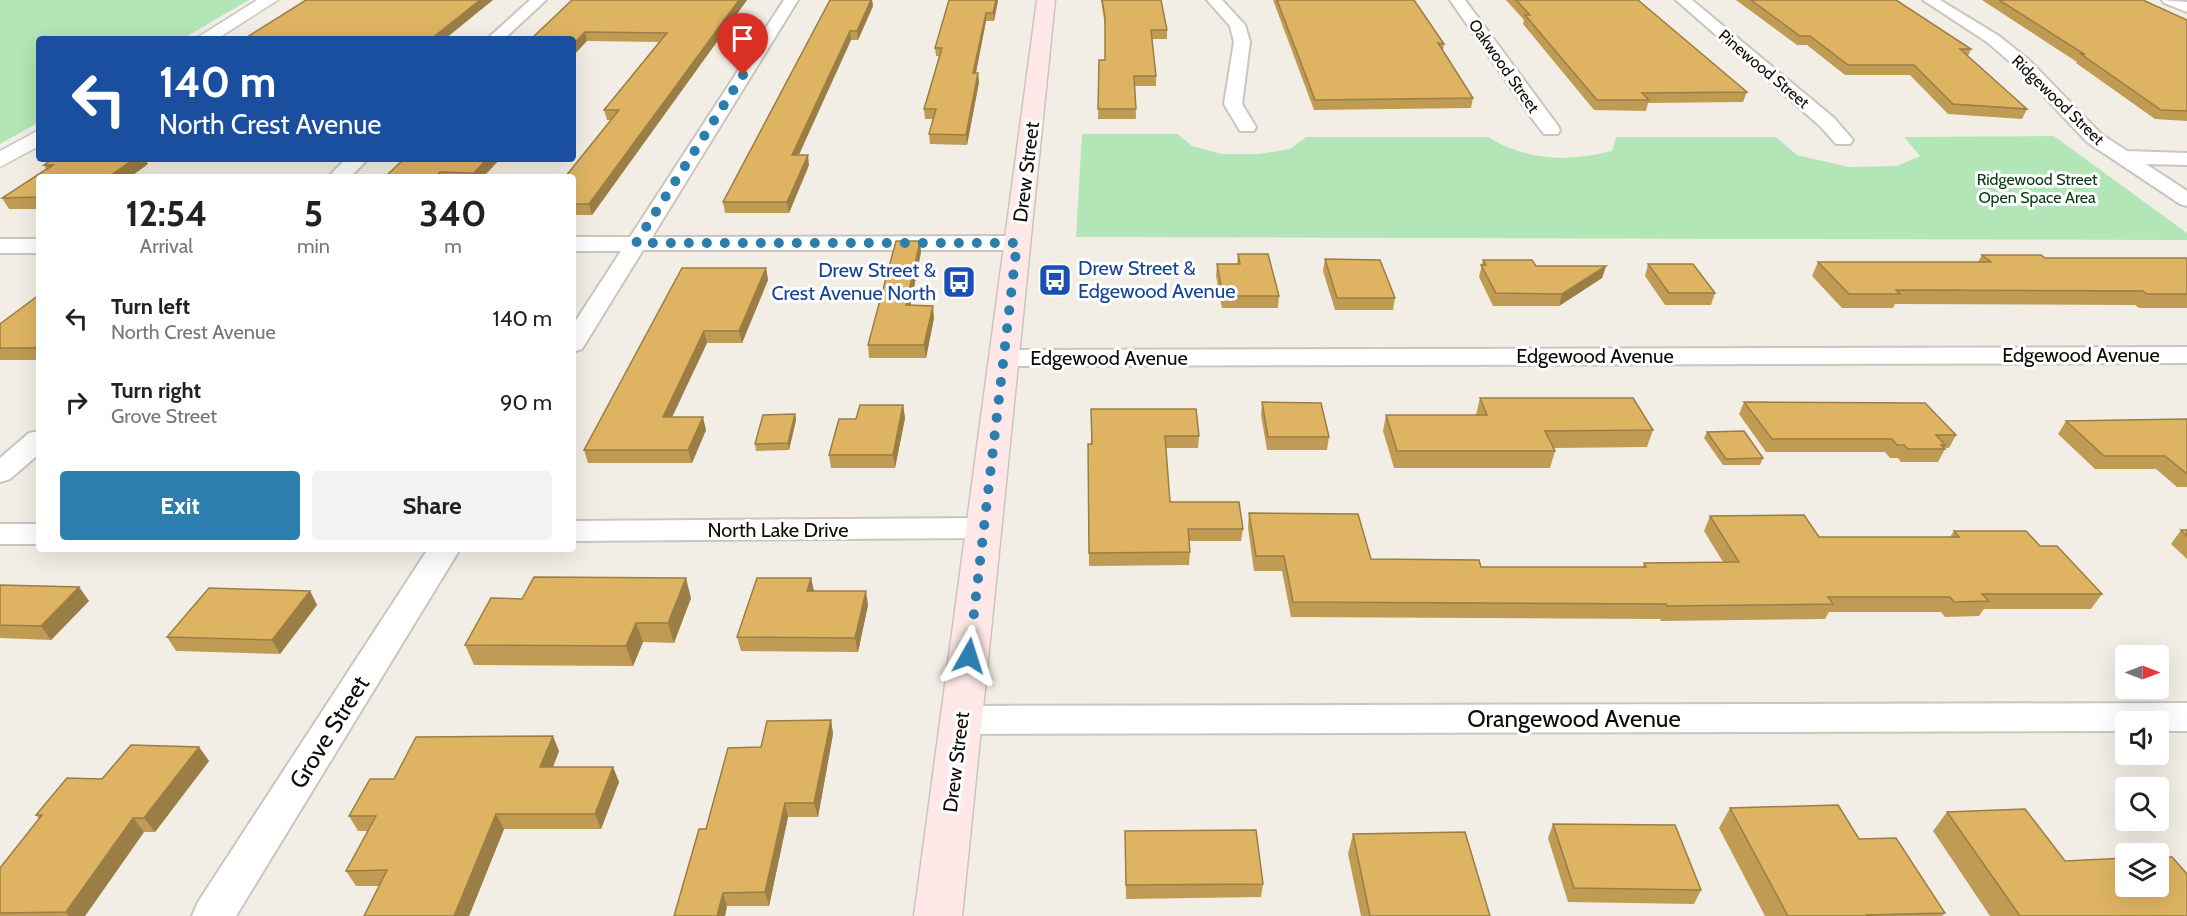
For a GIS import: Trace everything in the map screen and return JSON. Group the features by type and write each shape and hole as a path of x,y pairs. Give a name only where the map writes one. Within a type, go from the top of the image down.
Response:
{"main road":[{"name":"Drew Street","path":"938,916 1046,0"}],"street":[{"path":"209,36 269,0"},
{"path":"498,36 539,0"},
{"path":"576,339 791,0"},
{"path":"1214,0 1237,25 1242,42 1233,104 1247,127"},
{"name":"Oakwood Street","path":"1457,0 1551,130"},
{"name":"Pinewood Street","path":"1683,0 1827,122 1843,140"},
{"name":"Ridgewood Street","path":"1930,0 1993,39 2023,64 2094,138 2187,201"},
{"path":"2169,0 2187,7"},
{"path":"0,160 36,139"},
{"path":"2119,157 2187,159"},
{"path":"341,174 355,162"},
{"path":"576,244 1017,243"},
{"path":"0,246 36,246"},
{"name":"Edgewood Avenue","path":"1003,358 2187,355"},
{"path":"0,473 36,442"},
{"name":"North Lake Drive","path":"576,531 983,528"},
{"path":"0,534 36,534"},
{"name":"Grove Street","path":"213,916 442,552"},
{"name":"Orangewood Avenue","path":"961,720 2187,717"}],"green space":[{"path":"0,0 249,0 187,36 36,36 36,124 0,144"},
{"name":"Ridgewood Street Open Space Area","path":"1082,134 1178,134 1192,146 1222,154 1259,154 1290,149 1306,137 1488,137 1518,151 1564,158 1612,151 1616,137 1776,137 1797,155 1848,167 1897,166 1920,156 1904,137 2054,136 2187,233 2187,240 1076,237"}],"building":[{"path":"306,0 480,0 435,36 249,36"},
{"path":"572,0 739,0 589,204 576,204 576,174 567,174 619,110 604,110 667,33 585,32 576,41 576,36 534,36"},
{"path":"830,0 871,0 857,31 850,31 792,155 808,155 787,202 723,202"},
{"path":"949,0 996,0 993,13 986,13 973,73 978,73 966,135 929,134 936,109 924,109 942,48 935,48"},
{"path":"1102,0 1161,0 1167,30 1151,30 1156,76 1134,76 1136,109 1098,109 1099,60 1105,60 1105,17"},
{"path":"1277,0 1414,0 1444,44 1438,43 1473,98 1315,100"},
{"path":"1516,0 1638,0 1747,92 1642,93 1649,100 1597,100 1525,15 1530,15"},
{"path":"1751,0 1896,0 1971,49 1960,49 2027,109 1953,104 1914,65 1848,65 1810,36 1800,36"},
{"path":"1999,0 2143,0 2187,20 2187,111 2161,110 2081,54 2084,54"},
{"path":"48,162 130,162 112,174 39,174 53,165 44,165"},
{"path":"401,162 484,162 474,173 388,174"},
{"path":"36,176 36,197 2,198"},
{"path":"896,241 920,241 906,305 933,306 924,345 868,345"},
{"path":"1238,254 1268,254 1279,296 1223,296 1217,264 1240,264"},
{"path":"1982,255 2041,255 2045,258 2187,258 2187,294 2147,294 2143,291 1896,290 1900,294 1849,294 1818,262 1991,262"},
{"path":"1325,259 1380,260 1395,298 1337,298"},
{"path":"1483,260 1532,260 1536,266 1606,266 1562,294 1496,293 1481,265 1486,265"},
{"path":"1648,264 1693,264 1715,293 1669,293"},
{"path":"682,268 766,268 739,331 704,331 663,417 703,417 688,450 584,450"},
{"path":"36,297 35,348 0,348 0,324"},
{"path":"1480,398 1633,398 1653,430 1545,431 1555,451 1397,451 1386,415 1487,415"},
{"path":"1262,402 1321,403 1329,437 1268,437"},
{"path":"1744,402 1925,403 1956,435 1936,435 1945,445 1941,445 1945,449 1908,449 1904,445 1897,445 1892,439 1772,439"},
{"path":"860,405 903,405 893,455 829,455 839,419 856,419"},
{"path":"1091,409 1196,409 1199,436 1165,436 1170,502 1239,502 1243,529 1188,529 1190,552 1089,553 1088,444 1092,444"},
{"path":"795,414 788,443 755,444 763,415"},
{"path":"2187,419 2187,474 2165,456 2104,456 2066,421"},
{"path":"1744,431 1763,458 1726,459 1707,432"},
{"path":"1249,513 1358,514 1371,559 1479,560 1481,567 1646,567 1644,563 1739,562 1710,516 1804,515 1819,537 1959,537 1954,531 2026,531 2040,546 2057,546 2102,594 1982,594 1989,601 1954,602 1950,597 1828,597 1833,604 1667,606 1666,604 1293,602 1284,556 1256,556"},
{"path":"534,577 686,578 668,623 636,623 626,646 465,645 491,598 522,599"},
{"path":"757,578 811,578 807,591 866,591 855,638 737,637"},
{"path":"0,585 79,587 41,626 0,625"},
{"path":"209,588 310,591 272,640 167,637"},
{"path":"831,720 814,803 785,803 765,892 723,893 717,916 674,916 699,829 706,829 728,748 761,747 767,721"},
{"path":"553,736 540,767 613,767 595,814 496,814 454,916 364,916 387,870 346,871 376,816 349,816 370,779 394,779 416,737"},
{"path":"131,745 199,747 144,818 133,818 66,912 0,913 0,868 42,815 36,815 67,778 102,779"},
{"path":"1838,805 1859,839 1896,838 1945,913 1788,916 1730,808"},
{"path":"2025,809 2065,861 2115,859 2115,897 2169,897 2169,857 2172,857 2187,874 2187,916 2020,916 1947,812"},
{"path":"1553,824 1675,825 1701,890 1574,888"},
{"path":"1256,830 1263,884 1126,885 1125,831"},
{"path":"1465,832 1490,916 1370,916 1353,834"}],"place":[{"name":"Drew Street & Edgewood Avenue","path":"1055,280"},
{"name":"Drew Street & Crest Avenue North","path":"959,282"}],"route":[{"path":"743,75 636,243 1017,243 969,656"}]}
